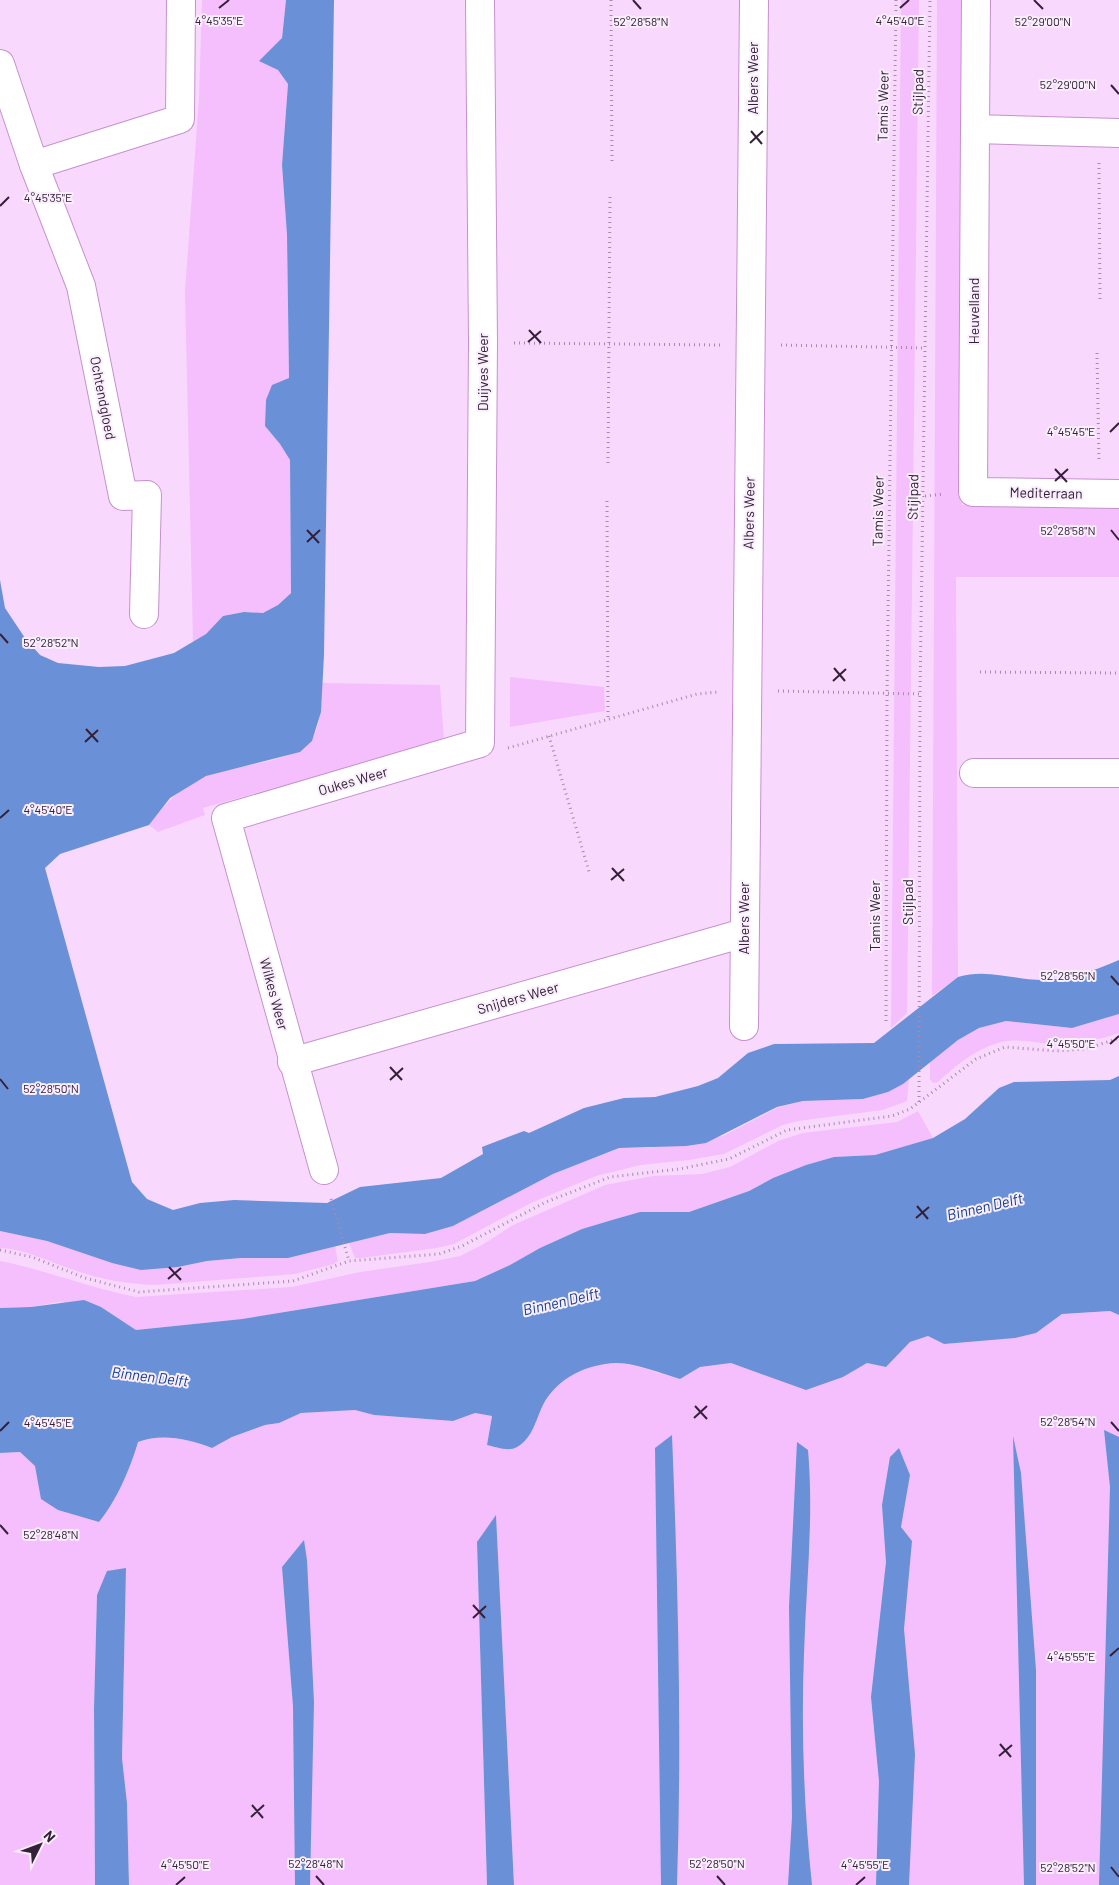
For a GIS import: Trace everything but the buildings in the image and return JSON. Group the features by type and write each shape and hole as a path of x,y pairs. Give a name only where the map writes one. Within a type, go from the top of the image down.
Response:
{"street":[{"path":"34,165 180,119 181,0"},
{"name":"Duijves Weer","path":"480,0 483,343 480,743"},
{"name":"Albers Weer","path":"744,1026 754,0"},
{"name":"Heuvelland","path":"973,492 976,0"},
{"name":"Ochtendgloed","path":"0,64 34,165 81,286 123,496 147,495 144,614"},
{"path":"975,129 1109,133"},
{"name":"Mediterraan","path":"973,492 1110,494"},
{"name":"Oukes Weer","path":"226,818 480,743"},
{"path":"974,774 1119,773"},
{"name":"Wilkes Weer","path":"226,818 326,1180"},
{"name":"Snijders Weer","path":"292,1062 744,933"}],"path":[{"path":"610,0 612,162"},
{"name":"Tamis Weer","path":"886,1021 887,693 896,0"},
{"name":"Stijlpad","path":"919,1102 920,694 930,0"},
{"path":"1100,300 1109,133"},
{"path":"608,463 610,196"},
{"path":"483,343 891,346 926,348"},
{"path":"1097,353 1110,494"},
{"path":"606,500 608,719"},
{"path":"980,672 1119,673"},
{"path":"480,743 507,748 698,694 747,690 920,694"},
{"path":"549,736 590,875"},
{"path":"0,1250 32,1257 85,1278 139,1292 294,1281 349,1261 439,1254 462,1246 546,1202 610,1177 689,1167 730,1159 787,1130 892,1116 919,1102 976,1059 1005,1047 1056,1051 1086,1049 1119,1038"},
{"path":"326,1180 349,1261"}],"shaded area":[{"path":"202,0 286,0 278,70 288,84 282,165 287,235 289,378 265,426 290,460 291,592 278,605 263,614 244,612 223,616 206,634 193,642 185,291 199,98"},
{"path":"901,0 919,0 907,1013 891,1028"},
{"path":"937,0 964,0 962,505 1119,508 1119,577 956,577 958,977 932,996"},
{"path":"510,677 604,687 605,711 510,727"},
{"path":"322,683 440,685 444,740 203,808 205,815 158,832 149,825 174,796 189,784 218,772 290,755 310,742 314,737 319,722"},
{"path":"1119,1014 1119,1033 1096,1040 1071,1044 1005,1041 982,1049 951,1070 938,1082 933,1083 930,1079 930,1061 958,1040 979,1028 1006,1021 1072,1028"},
{"path":"909,1079 907,1101 883,1110 798,1121 783,1125 724,1154 641,1165 596,1176 531,1203 454,1244 437,1248 355,1258 349,1243 390,1233 425,1234 453,1226 553,1174 619,1148 647,1148 723,1136 777,1108 803,1101 863,1099 888,1092"},
{"path":"918,1111 933,1138 875,1155 834,1157 806,1165 773,1178 749,1191 689,1212 640,1212 582,1229 475,1281 242,1319 136,1330 101,1307 59,1302 31,1307 0,1308 0,1261 136,1297 292,1287 360,1272 460,1256 482,1245 513,1225 605,1185 653,1176 702,1174 730,1167 778,1141 803,1133 897,1122"},
{"path":"0,1231 47,1241 112,1263 178,1267 207,1261 241,1258 288,1258 335,1246 338,1261 334,1264 295,1274 155,1285 91,1276 27,1253 0,1248"},
{"path":"1110,1311 1119,1315 1119,1885 514,1885 496,1516 477,1542 487,1885 129,1885 127,1803 122,1758 126,1568 97,1595 94,1708 95,1885 0,1885 0,1453 20,1452 35,1466 58,1510 99,1522 122,1484 138,1442 147,1439 175,1438 212,1448 232,1437 265,1425 279,1423 301,1413 355,1410 374,1415 453,1421 475,1413 492,1416 487,1445 534,1427 547,1398 560,1383 575,1373 602,1364 628,1364 680,1379 700,1367 731,1363 754,1371 843,1377 867,1363 886,1367 910,1342 928,1336 944,1344 1036,1333 1062,1314"}],"water":[{"path":"286,0 334,0 324,655 321,712 312,741 300,752 206,776 170,798 149,825 60,854 45,868 132,1182 147,1199 173,1210 200,1203 234,1200 327,1203 360,1187 441,1178 483,1154 482,1147 524,1131 529,1133 584,1108 624,1098 655,1097 698,1086 718,1078 748,1053 774,1044 874,1043 958,977 969,975 990,974 1031,980 1063,978 1081,974 1119,960 1119,1014 1072,1028 1006,1021 979,1028 958,1040 903,1084 888,1092 863,1099 803,1101 777,1107 706,1143 686,1146 619,1148 553,1174 453,1226 425,1234 390,1233 288,1258 241,1258 141,1270 112,1263 47,1241 0,1231 0,580 5,608 25,638 40,655 58,663 99,667 125,666 174,653 206,634 223,616 244,612 263,613 278,605 291,593 290,460 265,426 266,400 272,385 289,378 287,235 282,165 288,84 278,70 259,61 282,38"},
{"name":"Binnen Delft","path":"1119,1076 1119,1315 1110,1311 1062,1314 1036,1333 1015,1338 944,1344 928,1336 910,1342 886,1367 867,1363 843,1377 806,1390 731,1363 700,1367 680,1379 630,1364 616,1363 594,1366 574,1374 556,1387 543,1405 527,1439 517,1447 510,1449 487,1445 492,1416 475,1413 453,1421 374,1415 355,1410 301,1413 279,1423 265,1425 232,1437 212,1448 175,1438 147,1439 138,1442 122,1484 99,1522 58,1510 41,1499 35,1466 20,1452 0,1453 0,1308 31,1307 84,1300 101,1307 136,1330 242,1319 475,1281 582,1229 640,1212 689,1212 749,1191 773,1178 806,1165 834,1157 875,1155 933,1138 965,1119 999,1088 1014,1082 1110,1080"},
{"path":"1104,1430 1119,1437 1119,1885 1099,1885 1110,1487"},
{"path":"672,1435 679,1660 677,1885 661,1885 655,1448"},
{"path":"1013,1436 1021,1473 1036,1670 1036,1885 1024,1885"},
{"path":"797,1442 808,1450 810,1476 803,1741 805,1799 812,1885 788,1885 792,1817 789,1607"},
{"path":"899,1448 910,1475 901,1527 912,1541 904,1629 915,1754 909,1885 876,1885 879,1781 871,1697 886,1562 882,1505 890,1457"},
{"path":"496,1515 514,1885 487,1885 477,1542"},
{"path":"304,1540 307,1560 314,1702 310,1885 295,1885 293,1706 282,1567"},
{"path":"126,1568 122,1758 127,1803 129,1885 95,1885 94,1708 97,1595 107,1571"}]}
